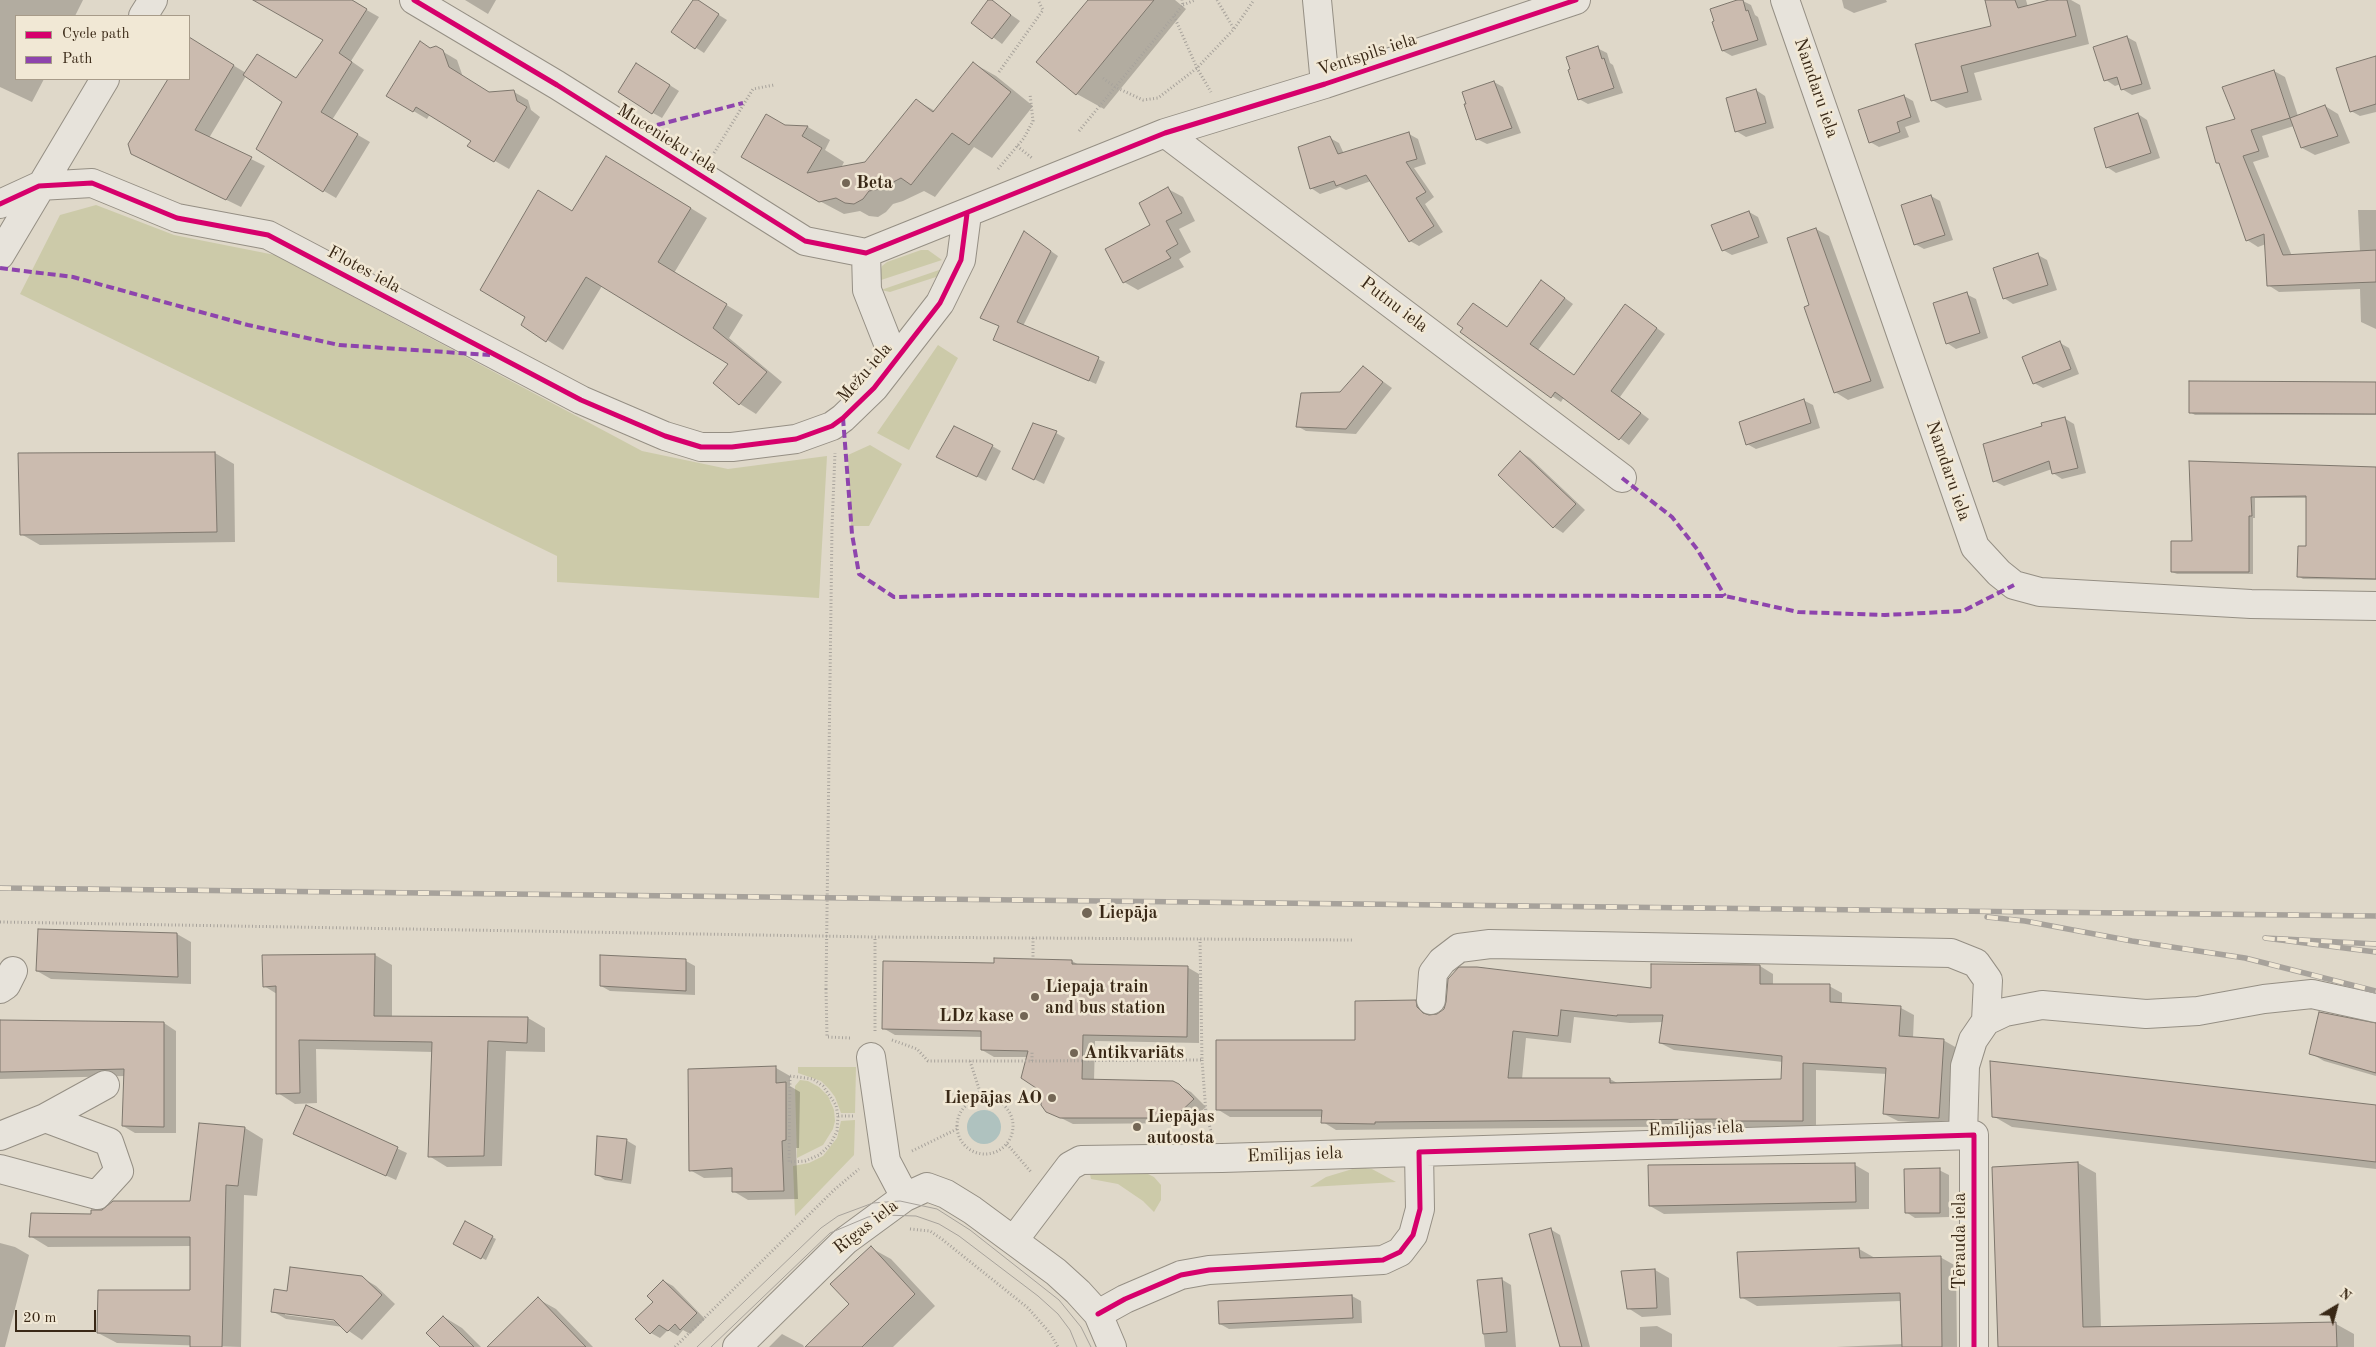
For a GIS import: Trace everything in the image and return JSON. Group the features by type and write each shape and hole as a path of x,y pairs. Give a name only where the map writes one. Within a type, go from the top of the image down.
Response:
{"street":[{"name":"Mucenieku iela","path":"414,0 557,85 804,241 866,252"},
{"path":"1317,0 1325,84"},
{"name":"Ventspils iela","path":"1165,133 1325,84 1576,0"},
{"name":"Namdaru iela","path":"1785,0 1975,547 1993,566 2014,585 2040,592 2251,604 2376,606"},
{"path":"0,255 39,186 104,80"},
{"path":"894,361 867,290 866,252 967,214 1165,133"},
{"name":"Putnu iela","path":"1165,133 1622,478"},
{"name":"Flotes iela","path":"0,204 39,186 92,183 177,218 268,235 581,400 665,436 701,447"},
{"name":"Mežu iela","path":"701,447 732,447 796,439 832,426 843,418 874,388 940,303 961,260 967,214"},
{"path":"1431,1000 1433,973 1442,962 1459,948 1490,944 1951,953 1976,963 1988,980 1986,1021 2005,1012 2042,1005 2146,1014 2198,1011 2264,999 2312,994 2376,1008"},
{"name":"Tērauda iela","path":"1974,1347 1965,1066 1973,1040 1986,1021"},
{"path":"876,1045 886,1161 905,1197"},
{"path":"0,1136 45,1118 105,1085"},
{"path":"0,1169 97,1195 119,1171 110,1142 45,1118"},
{"name":"Emīlijas iela","path":"1014,1240 1070,1166 1081,1160 1222,1158 1968,1135"},
{"path":"1098,1314 1125,1299 1181,1275 1209,1270 1383,1260 1400,1252 1413,1235 1420,1209 1419,1152"},
{"name":"Rīgas iela","path":"737,1347 845,1241 905,1197 927,1187 946,1194 1014,1240 1056,1272 1098,1314 1112,1347"}],"path":[{"path":"999,72 1043,10 1038,0"},
{"path":"1182,0 1183,6"},
{"path":"1079,131 1174,16 1183,6 1195,0"},
{"path":"1217,0 1234,29"},
{"path":"1103,78 1115,87 1143,100 1158,98 1197,68 1234,29 1254,0"},
{"path":"1174,16 1197,68 1224,115"},
{"path":"711,157 753,89 774,85"},
{"path":"993,176 1024,138 1033,121 1030,94"},
{"path":"1017,146 1040,164"},
{"path":"835,456 826,989 827,1037 852,1038"},
{"path":"0,922 875,937 1352,940"},
{"path":"875,937 876,1045 907,1044 917,1049 928,1061 1202,1060"},
{"path":"1033,938 1033,959"},
{"path":"1200,939 1202,1060 1206,1113 1216,1148 1222,1158"},
{"path":"1032,1051 1032,1061"},
{"path":"970,1061 982,1098"},
{"path":"790,1076 802,1076 813,1079 830,1094 838,1116 836,1131 830,1145 819,1155 805,1161 789,1162 790,1076"},
{"path":"982,1098 993,1099 1003,1104 1010,1113 1013,1129 1007,1144 999,1151 983,1154 968,1148 960,1140 957,1130 958,1118 963,1108 982,1098"},
{"path":"1007,1144 1035,1176"},
{"path":"674,1347 802,1224"},
{"path":"906,1229 915,1228 930,1232 1028,1308 1050,1333 1058,1347"},
{"path":"1028,1308 1031,1305"}],"shaded area":[{"path":"96,205 174,235 275,255 642,451 728,469 827,456 819,598 557,582 557,556 20,294 60,215"},
{"path":"921,250 928,250 942,260 878,281 882,266 887,262"},
{"path":"942,269 936,277 890,292 881,290"},
{"path":"938,345 958,358 909,450 877,433"},
{"path":"870,445 902,464 869,526 851,526 848,455"},
{"path":"798,1067 856,1067 855,1113 841,1113 835,1097 829,1089 821,1081 798,1073"},
{"path":"800,1080 808,1081 819,1087 828,1096 834,1110 835,1121 833,1129 823,1145 797,1158 795,1086"},
{"path":"984,1110 996,1115 1001,1127 996,1139 984,1144 972,1139 967,1127 972,1115"},
{"path":"855,1120 854,1155 795,1216 793,1166 809,1163 823,1156 837,1138 841,1121"},
{"path":"1359,1167 1372,1169 1396,1182 1310,1187 1326,1177"},
{"path":"1140,1170 1154,1177 1161,1185 1161,1200 1154,1212 1143,1201 1118,1184 1091,1179 1090,1174"}],"building":[{"path":"253,0 352,0 367,9 339,53 352,62 321,112 358,134 323,192 256,149 282,102 243,75 257,54 296,78 323,40"},
{"path":"693,0 698,0 719,14 695,49 671,32"},
{"path":"988,0 992,0 1011,15 992,39 971,23"},
{"path":"1088,0 1154,0 1076,95 1036,62"},
{"path":"1737,0 1743,0 1758,40 1722,51 1712,22 1714,21 1710,9"},
{"path":"1985,0 2015,0 2018,8 2049,0 2067,0 2076,36 1961,66 1968,92 1931,101 1915,44 1991,26"},
{"path":"2127,36 2142,84 2121,90 2117,77 2104,81 2093,47"},
{"path":"190,38 234,65 195,130 252,157 226,200 131,154 128,144 167,80 190,80"},
{"path":"420,41 430,48 436,46 443,50 449,67 489,92 514,90 517,101 527,107 494,162 467,146 471,141 416,107 413,112 386,96"},
{"path":"1598,46 1614,88 1578,100 1568,70 1570,69 1566,57"},
{"path":"2376,56 2376,104 2350,112 2336,68"},
{"path":"973,62 1011,92 969,145 952,133 911,185 901,178 880,189 869,191 863,199 854,204 845,203 836,198 819,202 741,157 766,114 785,125 808,126 802,136 822,148 807,173 865,162 916,99 933,112"},
{"path":"636,63 670,85 652,114 618,92"},
{"path":"2274,70 2290,118 2251,130 2259,151 2243,156 2283,255 2376,250 2376,282 2267,286 2264,234 2246,241 2219,163 2216,163 2206,127 2235,119 2222,87"},
{"path":"1494,81 1512,128 1476,140 1462,92"},
{"path":"1756,89 1766,123 1735,132 1726,98"},
{"path":"1904,95 1911,117 1897,122 1900,132 1869,143 1858,110"},
{"path":"2325,105 2338,136 2301,148 2290,118"},
{"path":"2138,113 2151,153 2106,168 2094,128"},
{"path":"1409,132 1417,159 1406,162 1426,192 1416,198 1434,226 1409,242 1366,175 1336,186 1334,181 1310,189 1298,147 1330,136 1338,154"},
{"path":"606,156 691,208 658,262 727,304 713,328 767,372 739,405 713,383 728,364 586,277 546,342 521,325 525,317 480,290 538,190 572,211"},
{"path":"1168,187 1182,213 1166,221 1178,244 1166,251 1171,258 1123,283 1105,249 1150,225 1139,203"},
{"path":"1931,195 1945,235 1914,245 1901,205"},
{"path":"1749,211 1759,237 1722,251 1711,225"},
{"path":"1816,228 1871,381 1834,393 1804,307 1809,305 1787,238"},
{"path":"1024,231 1051,251 1017,322 1099,357 1089,381 993,340 999,326 980,318"},
{"path":"2038,253 2048,285 2003,299 1993,268"},
{"path":"1541,280 1565,298 1530,344 1574,375 1625,304 1657,328 1611,391 1641,413 1619,440 1555,392 1551,398 1460,332 1463,328 1457,324 1473,303 1507,327"},
{"path":"1967,292 1980,333 1946,344 1933,303"},
{"path":"2060,341 2071,369 2033,384 2022,357"},
{"path":"1363,366 1383,382 1346,429 1296,427 1301,393 1340,392"},
{"path":"2189,381 2376,382 2376,414 2189,413"},
{"path":"1804,399 1811,423 1746,445 1739,422"},
{"path":"2065,417 2078,468 2052,474 2049,461 1993,482 1983,444 2042,426 2041,423"},
{"path":"1033,423 1057,431 1034,480 1012,469"},
{"path":"954,426 993,445 977,477 936,457"},
{"path":"1520,451 1576,504 1553,528 1498,475"},
{"path":"215,452 217,532 20,535 18,453"},
{"path":"2189,461 2376,467 2376,579 2297,577 2298,546 2306,546 2306,496 2251,497 2252,516 2249,516 2249,572 2171,572 2171,541 2192,541"},
{"path":"38,929 177,933 178,977 36,971"},
{"path":"375,954 374,1016 528,1017 527,1043 488,1041 484,1156 428,1157 432,1042 299,1040 300,1093 276,1094 276,986 263,987 262,955"},
{"path":"600,955 686,959 686,991 600,986"},
{"name":"Liepaja train and bus station","path":"994,958 1072,960 1072,964 1188,966 1187,1037 1083,1035 1082,1079 1173,1081 1179,1084 1194,1099 1175,1117 1170,1118 1060,1118 1046,1112 1041,1105 1042,1092 1021,1078 1028,1051 981,1050 981,1031 882,1029 883,961 994,963"},
{"path":"1651,964 1760,965 1760,984 1830,984 1830,1002 1901,1006 1899,1036 1944,1039 1939,1118 1883,1114 1886,1068 1803,1063 1803,1121 1722,1121 1722,1119 1375,1122 1375,1124 1321,1123 1322,1110 1216,1110 1216,1040 1355,1040 1355,1001 1416,1000 1417,1007 1423,1013 1429,1015 1437,1014 1444,1009 1448,979 1459,967 1477,967 1651,988","holes":["1561,1010 1617,1016 1663,1015 1659,1043 1782,1056 1781,1079 1610,1083 1610,1078 1508,1078 1513,1031 1558,1036"]},
{"path":"2319,1012 2376,1023 2376,1073 2309,1054"},
{"path":"0,1020 164,1022 164,1127 122,1126 124,1069 0,1072"},
{"path":"1990,1061 2376,1105 2376,1162 1992,1117"},
{"path":"776,1066 776,1083 786,1082 786,1140 782,1141 784,1191 732,1192 732,1168 689,1171 688,1069"},
{"path":"306,1105 398,1147 386,1176 293,1134"},
{"path":"199,1123 245,1127 238,1186 226,1185 222,1347 190,1347 190,1336 97,1333 98,1290 190,1290 190,1237 29,1237 31,1213 91,1214 91,1210 102,1210 113,1201 190,1201"},
{"path":"597,1136 627,1139 622,1180 595,1175"},
{"path":"2078,1162 2083,1327 2336,1322 2337,1347 1998,1347 1992,1167"},
{"path":"1855,1163 1856,1202 1649,1206 1648,1165"},
{"path":"1940,1168 1940,1213 1905,1213 1904,1169"},
{"path":"465,1221 493,1236 481,1259 453,1244"},
{"path":"1551,1228 1582,1347 1560,1347 1529,1234"},
{"path":"871,1246 915,1294 862,1347 805,1347 849,1304 830,1284"},
{"path":"1859,1248 1860,1258 1941,1256 1942,1347 1902,1347 1900,1293 1740,1298 1737,1252"},
{"path":"290,1267 362,1276 382,1295 347,1333 334,1320 271,1312 274,1289 287,1291"},
{"path":"1655,1269 1657,1308 1627,1309 1621,1271"},
{"path":"1502,1278 1507,1332 1483,1334 1477,1280"},
{"path":"663,1280 697,1313 680,1330 675,1324 668,1331 659,1325 650,1334 635,1319 653,1302 647,1296"},
{"path":"1352,1295 1353,1318 1219,1324 1218,1301"},
{"path":"538,1297 586,1347 487,1347"},
{"path":"443,1316 474,1347 440,1347 426,1333"}],"tram line":[{"path":"697,1347 821,1228 838,1216 873,1203 900,1201 937,1209 970,1230 1059,1300 1081,1327 1091,1347"},
{"path":"711,1347 830,1233 868,1217 882,1215 916,1216 939,1224 959,1236 1038,1296 1058,1314 1070,1330 1077,1347"}],"railway":[{"path":"0,888 2376,916"},
{"path":"1987,917 2025,921 2132,941 2245,958 2376,991"},
{"path":"2376,944 2265,938 2376,952"}],"marked path":[{"path":"657,125 743,103"},
{"path":"0,268 73,277 248,325 339,345 490,355"},
{"path":"843,418 852,534 859,574 894,597 978,595 1725,596 1798,612 1885,615 1963,611 2014,585"},
{"path":"1622,478 1672,517 1697,549 1725,596"}],"cycle path":[{"path":"414,0 557,85 805,241 866,253 1165,133 1325,84 1576,0"},
{"path":"0,204 39,186 92,183 177,218 268,235 581,400 665,436 701,447 732,447 796,439 832,426 843,418 874,388 940,303 961,260 967,214"},
{"path":"1098,1314 1125,1299 1181,1275 1209,1270 1383,1260 1400,1252 1413,1235 1420,1209 1419,1152 1974,1135 1974,1347"}],"place":[{"name":"Beta","path":"846,183"},
{"name":"Liepāja","path":"1087,913"},
{"name":"Liepaja train and bus station","path":"1035,997"},
{"name":"LDz kase","path":"1024,1016"},
{"name":"Antikvariāts","path":"1074,1053"},
{"name":"Liepājas AO","path":"1052,1098"},
{"name":"Liepājas autoosta","path":"1137,1127"}]}
